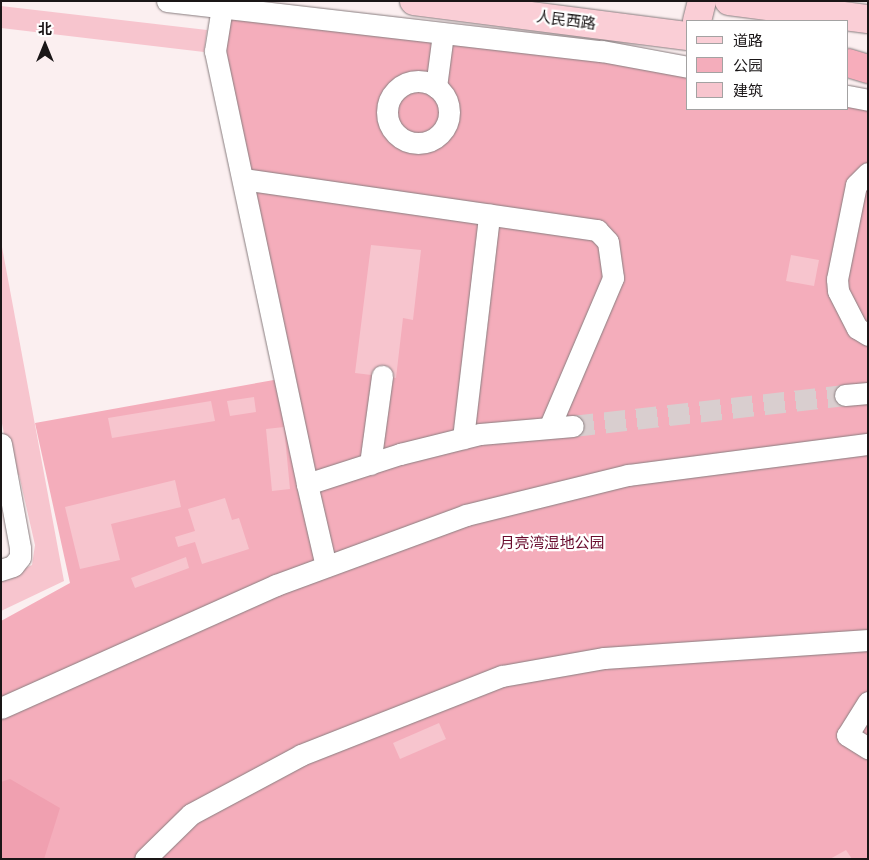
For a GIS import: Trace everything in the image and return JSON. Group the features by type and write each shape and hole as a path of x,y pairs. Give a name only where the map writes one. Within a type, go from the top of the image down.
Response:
{"highway":[{"path":"849,63 868,69"}],"main road":[{"name":"人民西路","path":"414,1 686,36"},
{"path":"697,20 702,1"},
{"path":"729,1 868,19"},
{"path":"849,56 868,59"}],"street":[{"path":"168,1 222,5 442,34 610,53 686,67"},
{"path":"222,5 216,51 326,566"},
{"path":"436,87 442,34"},
{"path":"849,72 868,82"},
{"path":"849,96 868,100"},
{"path":"868,173 856,185 858,223 836,280 838,290 857,328 868,335"},
{"path":"243,179 597,230 608,242 613,278 550,426"},
{"path":"463,438 489,215"},
{"path":"370,464 382,376"},
{"path":"846,395 868,393"},
{"path":"307,484 463,438 550,426 573,426"},
{"path":"1,444 20,548 20,557 13,566 1,570"},
{"path":"1,708 276,585 466,515 628,475 868,444"},
{"path":"145,859 190,814 301,755 502,676 604,658 868,640"},
{"path":"868,702 847,735 868,748"}],"green space":[{"name":"月亮湾湿地公园","path":"222,8 686,67 686,110 849,110 849,96 868,100 868,859 1,859 1,621 70,583 35,423 285,378 215,51"}],"shaded area":[{"path":"10,779 60,808 44,859 1,859 1,782"}],"building":[{"path":"1,6 207,30 204,52 1,28"},
{"path":"371,245 421,250 413,320 403,318 396,378 355,373"},
{"path":"2,247 64,581 1,611 1,580 32,565 35,545 19,475 12,477 1,418"},
{"path":"791,255 819,260 814,286 786,281"},
{"path":"254,397 256,412 230,416 227,401"},
{"path":"211,401 215,421 112,438 108,418"},
{"path":"284,427 290,489 272,491 266,429"},
{"path":"175,480 181,507 111,524 120,560 80,569 65,507"},
{"path":"225,498 232,520 239,518 249,549 202,564 195,542 178,547 175,537 195,531 188,509"},
{"path":"186,557 189,568 135,588 131,578"},
{"path":"439,723 446,739 400,759 393,743"},
{"path":"846,850 852,859 830,859"}],"tunnel":[{"path":"573,426 845,395"}]}
